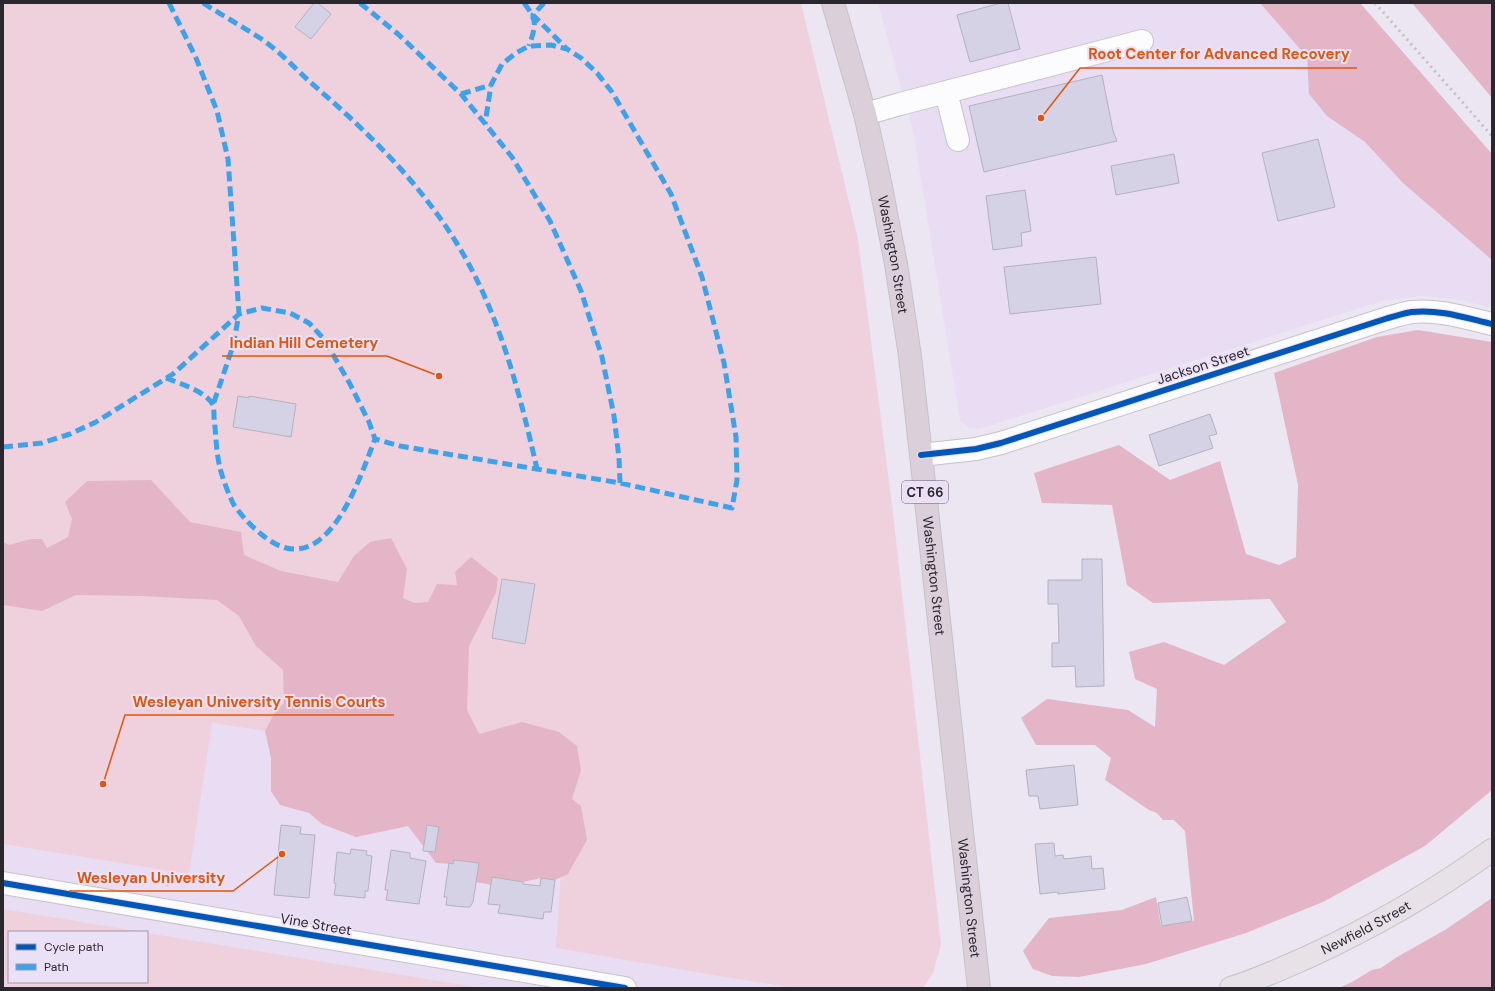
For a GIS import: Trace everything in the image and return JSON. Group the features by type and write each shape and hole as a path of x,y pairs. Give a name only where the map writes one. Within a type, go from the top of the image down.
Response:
{"highway":[{"name":"Washington Street","path":"832,3 865,114 879,177 896,264 910,356 979,988"}],"main road":[{"name":"Newfield Street","path":"1232,988 1290,965 1340,942 1435,889 1492,850"}],"street":[{"path":"865,114 1142,41"},
{"path":"946,92 958,140"},
{"name":"Jackson Street","path":"921,455 976,449 1001,443 1388,318 1412,312 1447,314 1492,324"},
{"name":"Vine Street","path":"3,883 625,988"}],"path":[{"path":"167,890 170,871"}],"shaded area":[{"path":"3,3 801,3 858,239 893,513 941,944 933,973 923,988 791,988 556,948 567,776 212,723 189,874 3,844"},
{"path":"878,3 1260,3 1307,57 1309,94 1327,116 1365,142 1403,183 1492,260 1492,308 1462,300 1422,296 1382,301 979,429 969,428 960,420 913,130"},
{"path":"1260,3 1360,3 1492,154 1492,260 1403,183 1365,142 1327,116 1309,94 1307,57"},
{"path":"1412,3 1492,3 1492,98"},
{"path":"1418,330 1492,342 1492,790 1425,846 1323,902 1246,933 1146,964 1079,977 1052,976 1033,969 1023,951 1049,918 1122,910 1156,897 1161,926 1194,921 1185,831 1174,820 1163,820 1157,813 1149,810 1105,780 1111,758 1095,745 1036,745 1021,718 1047,699 1128,710 1155,727 1157,689 1135,679 1129,652 1164,642 1224,665 1286,622 1270,599 1153,603 1127,585 1112,505 1042,503 1034,473 1119,445 1170,480 1220,461 1246,554 1279,565 1296,557 1298,485 1274,373 1377,337"},
{"path":"151,480 190,522 241,532 244,555 281,571 338,582 354,556 370,542 391,538 407,569 403,598 414,603 428,602 437,584 457,585 455,572 471,557 498,578 496,593 469,646 467,710 479,734 522,722 559,732 577,746 581,770 572,799 581,806 587,840 568,874 555,880 541,878 523,882 492,877 491,885 476,882 479,863 454,860 453,864 436,863 408,826 356,837 322,824 309,813 280,805 271,791 271,758 265,731 274,714 284,703 283,670 256,646 239,616 217,600 141,596 76,595 42,611 3,605 3,542 9,545 31,539 42,539 47,548 68,537 72,519 65,502 87,481"},
{"path":"3,605 462,761 730,977 787,988 3,988"},
{"path":"1492,898 1492,988 1339,988 1372,970 1381,968 1397,957 1445,930"},
{"path":"3,909 136,931 8,931 8,983 148,983 148,933 481,988 3,988"}],"building":[{"path":"314,3 318,3 331,14 311,39 295,27"},
{"path":"1001,3 1008,3 1020,49 970,62 957,15"},
{"path":"1102,75 1113,131 1117,141 984,172 969,106"},
{"path":"1318,139 1335,207 1278,221 1262,153"},
{"path":"1174,154 1179,183 1116,195 1111,166"},
{"path":"1025,190 1031,231 1021,233 1022,246 993,250 986,196"},
{"path":"1096,257 1101,304 1010,314 1004,267"},
{"path":"238,396 249,398 249,396 296,404 291,437 233,427"},
{"path":"1210,414 1217,434 1209,436 1213,448 1159,466 1149,435"},
{"path":"1082,559 1102,559 1104,686 1076,687 1075,666 1052,667 1052,643 1059,643 1058,604 1048,604 1048,580 1082,580"},
{"path":"502,579 535,584 525,644 492,638"},
{"path":"1074,765 1078,805 1040,809 1038,796 1029,796 1026,770"},
{"path":"281,825 301,827 300,834 315,835 309,898 274,895"},
{"path":"427,825 439,827 435,852 423,851"},
{"path":"1054,843 1055,856 1063,855 1064,859 1091,856 1092,869 1103,868 1105,889 1058,894 1058,892 1040,894 1035,844"},
{"path":"351,849 367,851 366,855 372,856 368,891 365,891 365,898 334,895 336,884 334,883 337,852 350,854"},
{"path":"391,850 410,853 410,858 426,861 419,904 386,900 388,890 385,890"},
{"path":"454,860 479,863 473,902 470,907 446,905 447,897 444,897 449,863 453,864"},
{"path":"492,877 540,886 541,878 555,880 551,912 544,912 543,919 498,913 500,905 488,904"},
{"path":"1187,897 1192,921 1162,926 1158,903"}],"railway":[{"path":"1375,3 1492,136"}],"marked path":[{"path":"169,3 196,58 217,111 228,159 239,314 233,346 213,405"},
{"path":"203,3 260,38 286,59 380,147 422,194 441,219 474,274 495,321 519,394 537,469"},
{"path":"360,3 398,34 461,94 512,157 550,221 581,291 602,357 614,416 619,458 620,483"},
{"path":"524,3 534,19 534,28 529,46"},
{"path":"544,3 533,15 566,48"},
{"path":"3,447 42,443 70,434 96,422 173,374 239,314 262,308 290,313 309,323 324,339 350,384 369,422 375,439 400,446 620,483 732,508 737,480 736,437 724,363 702,277 671,194 612,92 597,73 581,58 567,49 551,45 529,46 516,53 502,64 491,85 485,124"},
{"path":"461,94 491,85"},
{"path":"166,378 192,388 210,400 214,408 220,468 232,502 257,531 283,547 303,548 320,539 335,523 348,503 359,480 375,439"}],"cycle path":[{"path":"921,455 976,449 1001,443 1406,313 1422,311 1442,313 1492,324"},
{"path":"3,883 625,988"}],"place":[{"name":"Root Center for Advanced Recovery","path":"1041,118"},
{"name":"Indian Hill Cemetery","path":"439,376"},
{"name":"Wesleyan University Tennis Courts","path":"103,784"},
{"name":"Wesleyan University","path":"282,854"}]}
